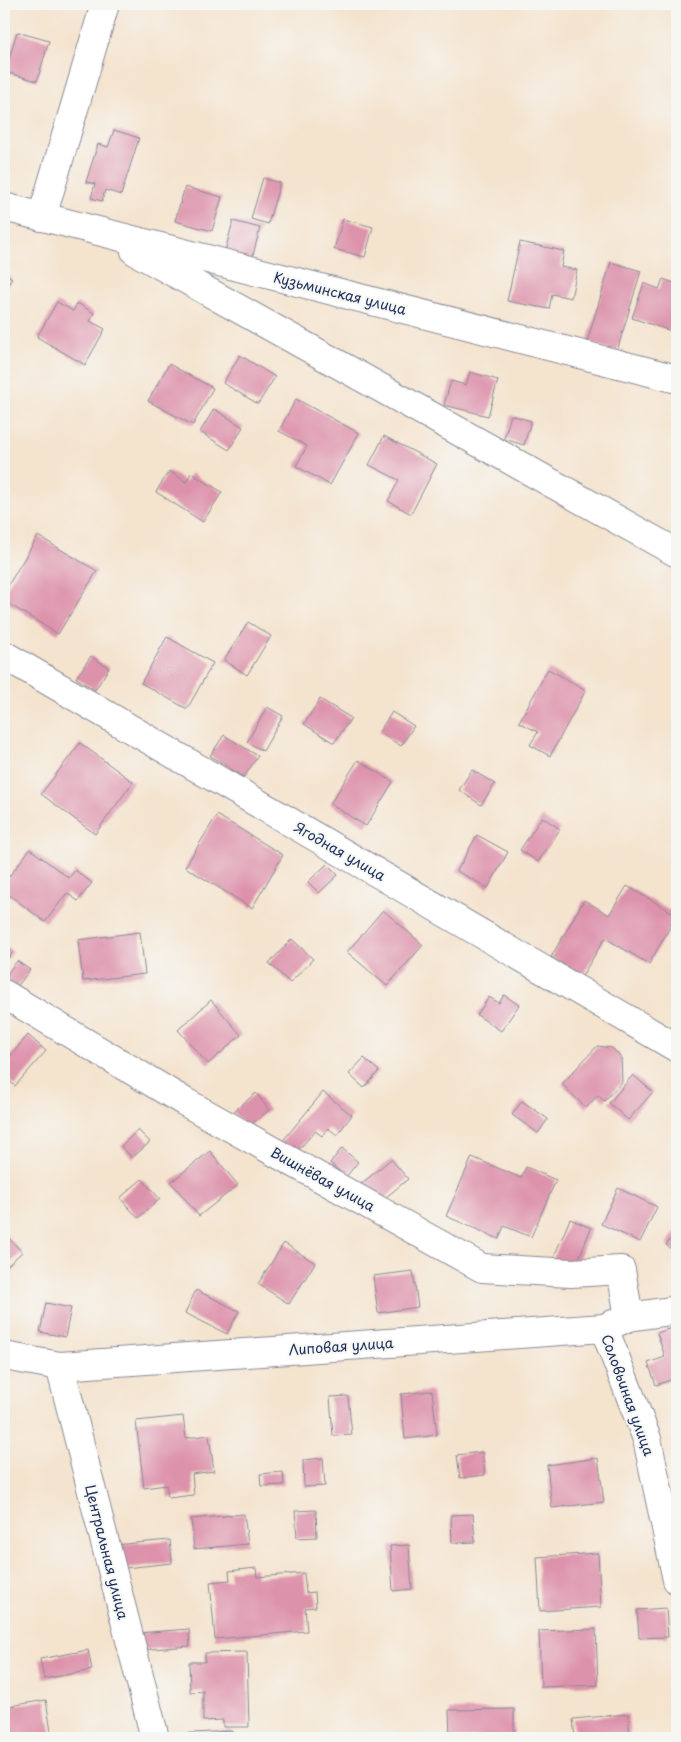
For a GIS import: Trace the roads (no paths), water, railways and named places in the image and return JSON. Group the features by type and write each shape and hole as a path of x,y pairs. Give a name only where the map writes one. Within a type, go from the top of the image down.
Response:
{"street":[{"path":"42,217 105,4"},
{"name":"Кузьминская улица","path":"4,207 677,379"},
{"path":"102,233 677,553"},
{"name":"Ягодная улица","path":"4,655 677,1048"},
{"name":"Вишнёвая улица","path":"4,994 185,1102 482,1268 571,1273 621,1270 629,1317"},
{"name":"Липовая улица","path":"4,1356 60,1366 604,1328 629,1317 677,1310"},
{"name":"Соловьиная улица","path":"604,1328 647,1439 677,1580"},
{"name":"Центральная улица","path":"60,1366 155,1738"}]}
